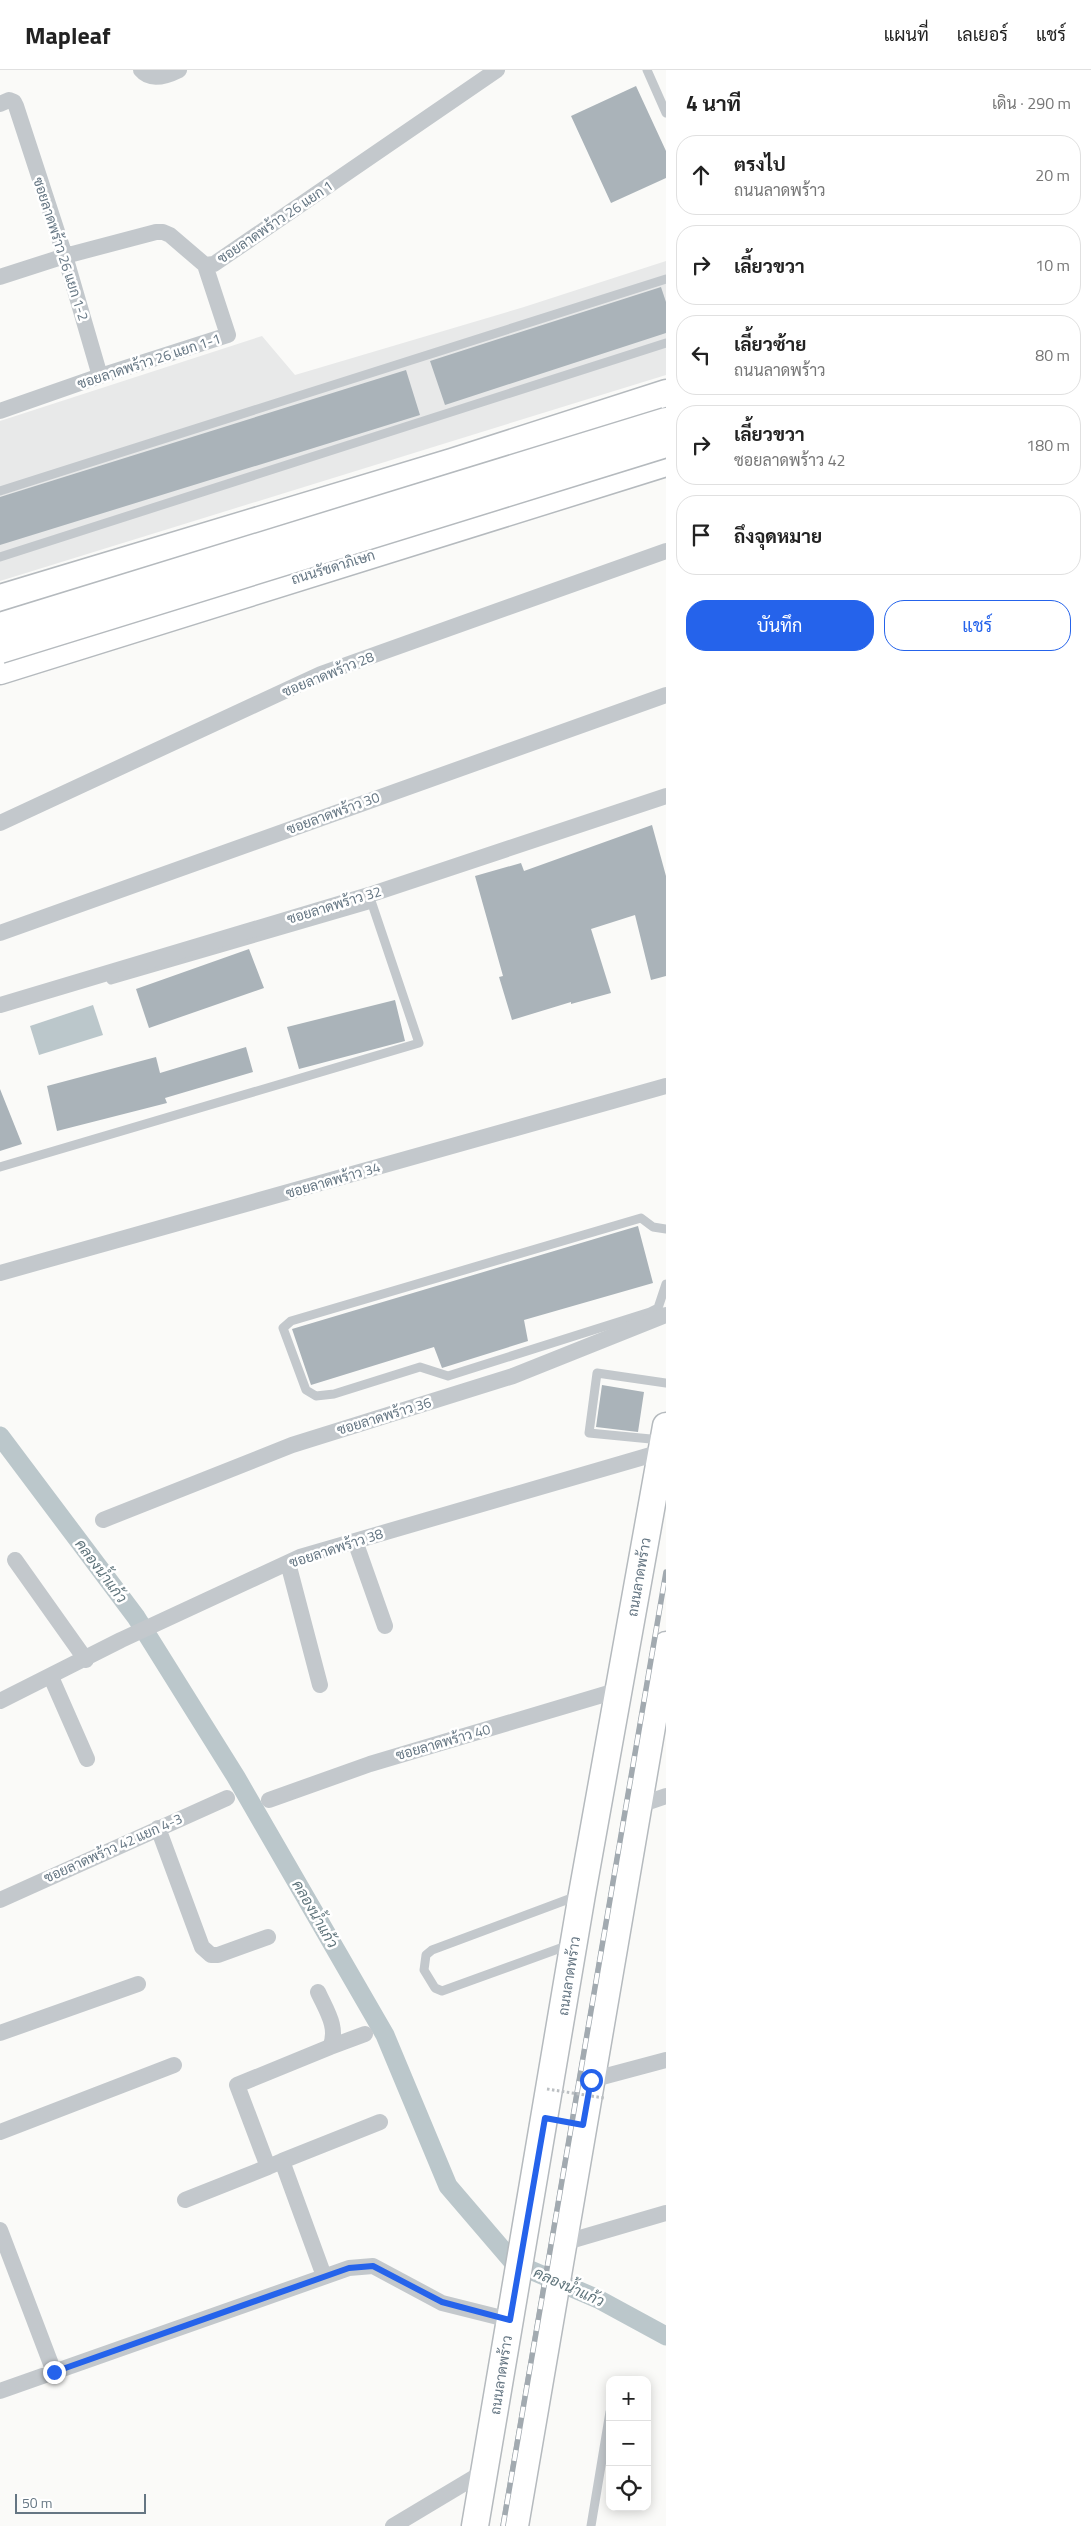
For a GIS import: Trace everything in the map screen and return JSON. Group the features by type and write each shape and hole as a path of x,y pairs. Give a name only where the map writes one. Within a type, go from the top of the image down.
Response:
{"main road":[{"path":"0,598 514,443 666,393"},
{"path":"0,626 666,420"},
{"path":"514,443 534,450 541,457 547,476 546,486 534,504"},
{"name":"ถนนรัชดาภิเษก","path":"0,650 666,444"},
{"name":"ถนนรัชดาภิเษก","path":"0,671 666,463"},
{"path":"341,496 364,502 370,509 377,528 376,538 361,558"},
{"name":"ถนนลาดพร้าว","path":"474,2526 582,1894 664,1440"},
{"path":"516,2526 583,2125 597,2089 638,1806 663,1676 666,1645"},
{"path":"545,2118 583,2125"}],"street":[{"path":"140,70 155,78 169,75 179,70"},
{"name":"ซอยลาดพร้าว 26 แยก 1","path":"0,277 64,256 164,232 205,265 214,264 475,76 497,70"},
{"name":"ซอยลาดพร้าว 26 แยก 1-2","path":"0,104 9,100 14,102 64,256 100,376"},
{"name":"ซอยลาดพร้าว 26 แยก 1-1","path":"0,411 100,376 228,335 205,265"},
{"name":"ซอยลาดพร้าว 28","path":"0,823 321,674 666,551"},
{"name":"ซอยลาดพร้าว 30","path":"0,933 666,695"},
{"name":"ซอยลาดพร้าว 32","path":"0,1005 370,900 666,796"},
{"name":"ซอยลาดพร้าว 34","path":"0,1273 666,1086"},
{"name":"ซอยลาดพร้าว 36","path":"103,1520 292,1445 513,1376 666,1315"},
{"name":"ซอยลาดพร้าว 38","path":"0,1701 86,1660 121,1640 288,1563 664,1440"},
{"path":"356,1541 385,1626"},
{"path":"15,1560 86,1660"},
{"path":"288,1563 320,1685"},
{"path":"51,1677 87,1759"},
{"name":"ซอยลาดพร้าว 40","path":"269,1800 370,1764 619,1690"},
{"path":"638,1806 666,1796"},
{"name":"ซอยลาดพร้าว 42 แยก 4-3","path":"0,1900 227,1798"},
{"path":"158,1828 202,1947 211,1956 268,1937"},
{"path":"0,2033 138,1984"},
{"path":"318,1992 334,2027 335,2037 330,2047"},
{"path":"324,2276 275,2164 237,2085 365,2034"},
{"path":"597,2089 666,2060"},
{"path":"0,2132 174,2065"},
{"path":"185,2200 380,2122"},
{"path":"562,2249 666,2213"},
{"path":"0,2230 54,2372"},
{"path":"0,2391 349,2268 373,2266 442,2302 510,2320"},
{"path":"393,2526 485,2470"}],"lane":[{"path":"647,70 666,113"},
{"path":"0,491 666,279"},
{"path":"0,557 666,343"},
{"path":"0,1013 370,900 419,1043 0,1167"},
{"path":"666,1229 653,1227 641,1218 291,1321 283,1328 306,1390 316,1396 334,1394 420,1367 448,1376 650,1312 658,1308 666,1284"},
{"path":"664,1440 589,1433 597,1372 666,1383"},
{"path":"574,1943 442,1990 435,1988 424,1970 426,1955 432,1950 582,1894"},
{"path":"591,2526 608,2421"}],"path":[{"path":"547,2089 597,2089"}],"shaded area":[{"path":"666,261 666,375 0,581 0,421 262,336 295,375 524,307"},
{"path":"93,1005 103,1035 39,1055 30,1026"}],"building":[{"path":"636,86 666,151 666,178 611,203 571,116"},
{"path":"661,287 666,302 666,333 445,405 430,361"},
{"path":"406,370 420,415 0,545 0,497"},
{"path":"652,825 666,876 666,976 651,980 635,915 591,929 611,993 571,1004 571,1002 512,1020 499,977 503,976 475,876 521,863 524,871"},
{"path":"249,949 264,988 149,1028 136,989"},
{"path":"395,1000 405,1041 299,1069 287,1027"},
{"path":"246,1047 253,1072 165,1098 167,1103 57,1131 47,1086 156,1057 160,1073"},
{"path":"0,1089 22,1144 0,1151"},
{"path":"638,1226 653,1283 524,1320 528,1341 442,1368 434,1347 311,1385 292,1329"},
{"path":"602,1385 644,1392 638,1432 596,1427"}],"waterway":[{"name":"คลองน้ำแก้ว","path":"0,1436 136,1617 236,1777 385,2035 448,2186 514,2263 598,2299 666,2336"}],"railway":[{"path":"503,2526 666,1572"}],"route":[{"path":"54,2372 349,2268 360,2266 373,2266 387,2272 442,2302 457,2308 477,2310 510,2320 545,2118 583,2125 591,2080"}]}
